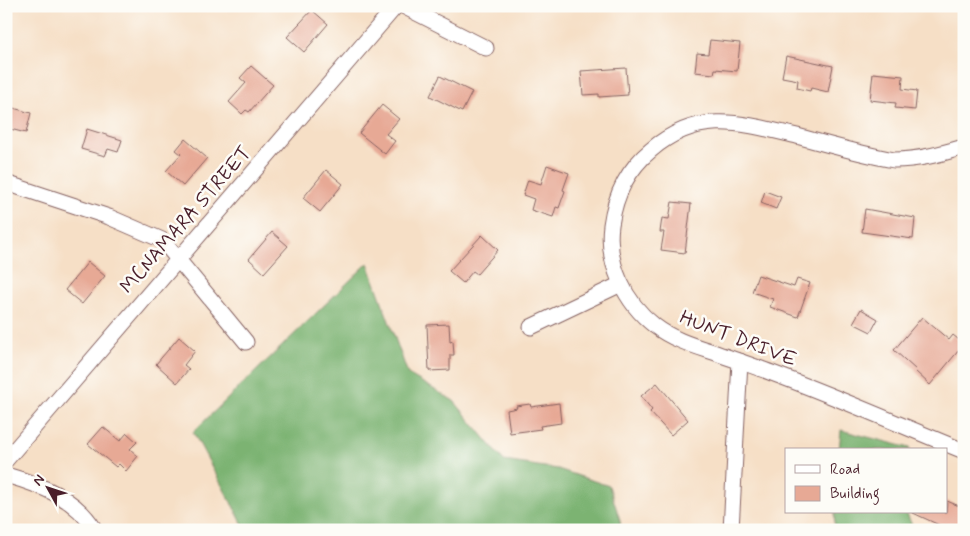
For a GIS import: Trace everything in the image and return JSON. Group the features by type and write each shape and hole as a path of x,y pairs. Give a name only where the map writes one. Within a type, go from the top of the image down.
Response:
{"street":[{"name":"MCNAMARA STREET","path":"6,460 396,6"},
{"path":"403,6 486,48"},
{"name":"HUNT DRIVE","path":"964,147 927,158 894,160 738,123 710,123 682,130 669,136 646,153 628,175 619,194 613,215 611,243 612,257 621,284 628,297 646,319 669,336 740,361 964,451"},
{"path":"6,183 109,217 162,240 246,342"},
{"path":"531,327 621,284"},
{"path":"731,530 740,361"},
{"path":"6,475 48,488 76,507 96,530"}],"green space":[{"path":"368,263 408,374 454,401 504,461 558,469 609,486 620,520 621,530 246,530 193,432"},
{"path":"841,430 910,448 839,448"},
{"path":"835,514 907,514 914,530 834,530"}],"building":[{"path":"312,10 328,24 304,52 287,37"},
{"path":"710,40 740,43 737,71 715,69 714,74 695,72 697,53 708,54"},
{"path":"786,56 833,66 828,92 811,88 810,91 797,88 798,80 782,77"},
{"path":"251,66 273,85 249,112 246,110 242,114 229,102 246,83 240,78"},
{"path":"626,68 628,95 599,97 599,94 583,95 581,71"},
{"path":"873,73 903,76 902,89 917,91 915,110 895,108 896,103 870,100"},
{"path":"440,76 472,92 462,112 430,96"},
{"path":"382,105 399,119 386,134 395,141 385,154 359,133"},
{"path":"6,106 31,113 26,133 6,128"},
{"path":"87,129 122,140 118,152 108,149 105,156 81,149"},
{"path":"185,139 207,158 183,186 166,171 181,154 176,150"},
{"path":"547,165 569,173 559,208 556,207 553,217 531,210 534,199 523,195 528,180 541,184"},
{"path":"326,170 343,184 320,212 303,198"},
{"path":"765,191 781,197 776,209 761,203"},
{"path":"672,202 691,204 685,253 661,250 664,232 660,232 662,218 669,219"},
{"path":"865,209 915,218 913,239 862,232"},
{"path":"272,232 288,246 264,273 249,259"},
{"path":"482,235 498,250 477,274 473,271 463,283 449,271"},
{"path":"88,262 105,276 82,304 65,290"},
{"path":"758,275 794,287 797,279 810,283 798,317 770,307 773,299 752,292"},
{"path":"861,309 878,319 871,332 853,323"},
{"path":"922,317 949,340 953,335 964,344 930,385 894,350"},
{"path":"449,324 450,342 453,341 454,355 450,355 450,370 429,371 427,325"},
{"path":"179,337 195,351 184,365 189,369 177,383 156,364"},
{"path":"657,383 688,420 671,435 650,412 652,410 641,396"},
{"path":"559,403 561,423 540,426 541,429 510,433 507,410 517,408 516,406 530,404 531,407"},
{"path":"103,427 120,441 127,433 137,442 130,449 138,456 126,471 119,464 116,467 88,444"},
{"path":"948,501 964,508 964,530 950,530 915,514 948,514"}]}
